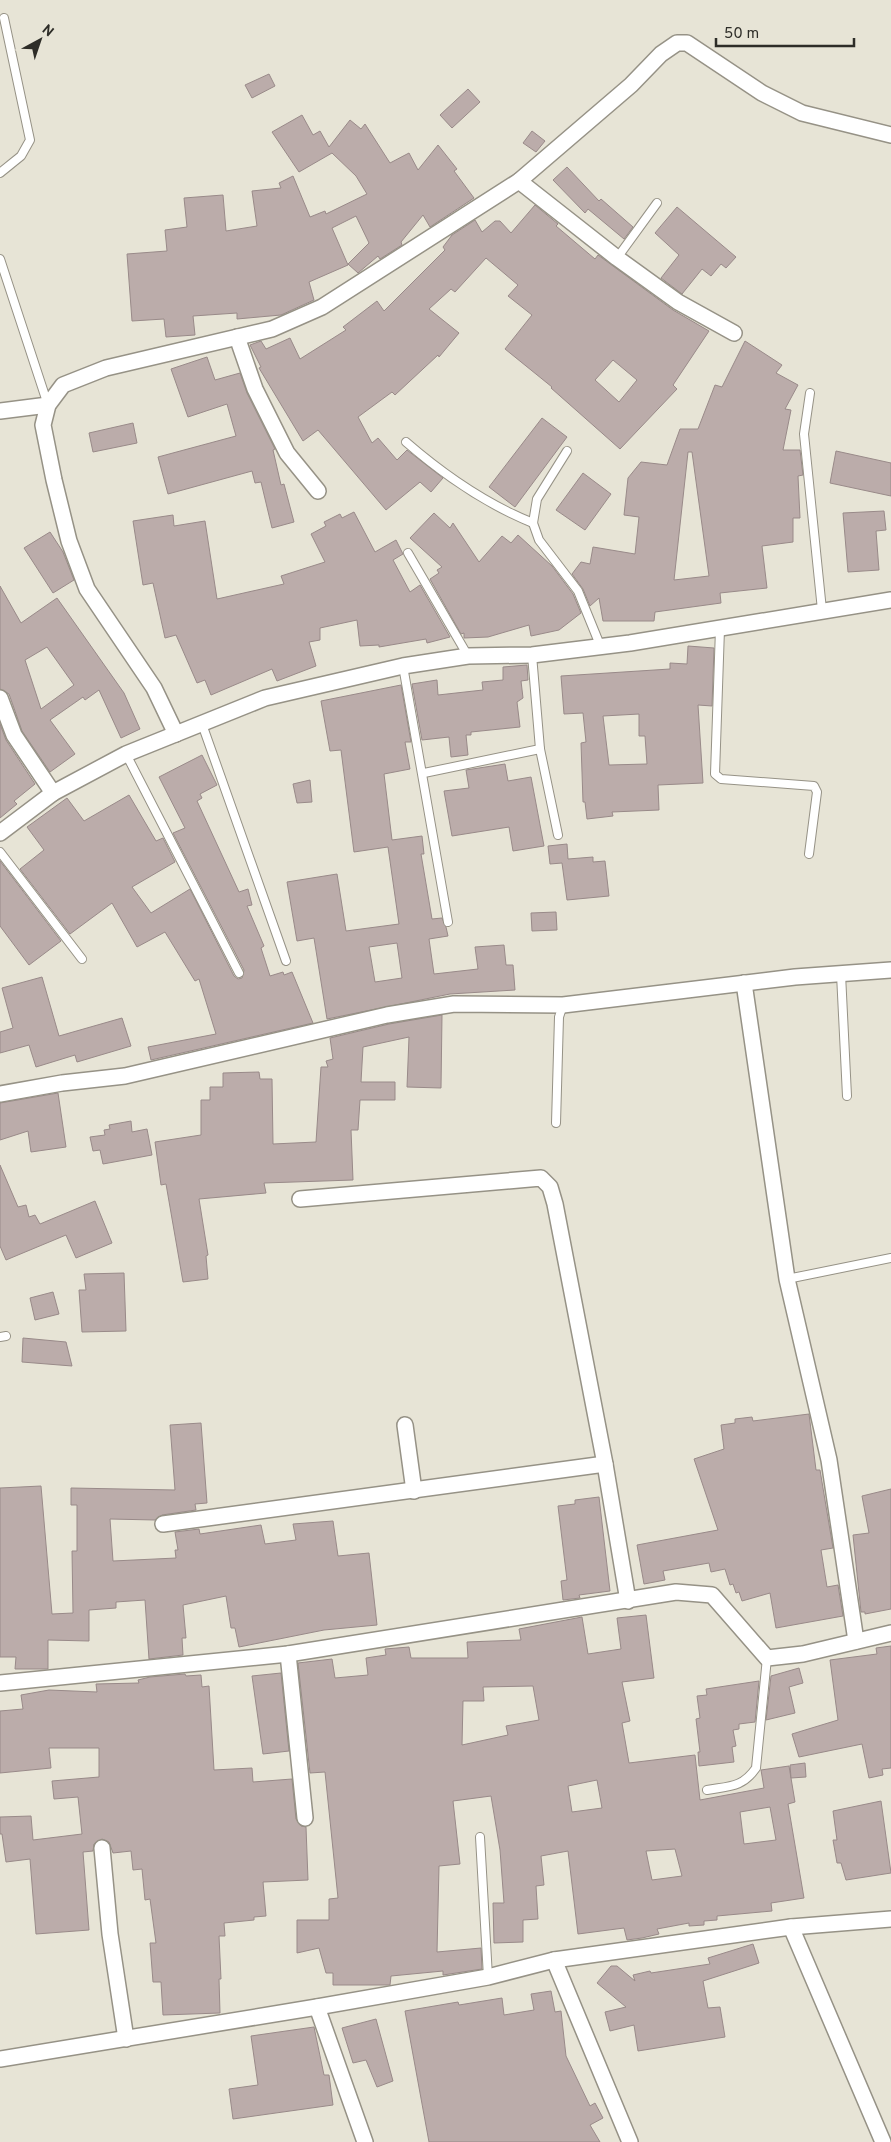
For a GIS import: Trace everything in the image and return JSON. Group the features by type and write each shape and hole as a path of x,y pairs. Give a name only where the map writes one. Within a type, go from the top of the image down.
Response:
{"street":[{"path":"176,734 154,688 87,590 69,541 54,480 44,425 48,405 63,385 106,368 272,329 322,307 519,181 594,117 661,54 677,43 687,43 762,93 802,113 891,135"},
{"path":"519,181 616,258 678,302 734,333"},
{"path":"236,337 255,388 287,453 318,491"},
{"path":"0,411 48,405"},
{"path":"0,833 53,793 126,754 265,698 403,666 468,656 532,655 720,629 822,610 891,600"},
{"path":"0,698 14,735 53,793"},
{"path":"0,1094 62,1083 125,1076 387,1015 454,1004 563,1005 744,983 891,970"},
{"path":"744,983 787,1279 829,1460 856,1641"},
{"path":"300,1199 541,1178 550,1187 555,1204 605,1464 628,1601"},
{"path":"404,1425 414,1491"},
{"path":"163,1524 605,1464"},
{"path":"0,1683 288,1654 676,1592 712,1595 767,1658 803,1654 891,1633"},
{"path":"288,1654 305,1818"},
{"path":"102,1848 110,1934 126,2039"},
{"path":"0,2058 126,2039 488,1977 554,1960 790,1927 891,1919"},
{"path":"790,1927 883,2142"},
{"path":"554,1960 630,2142"},
{"path":"317,2007 365,2142"}],"lane":[{"path":"0,172 21,156 30,140 4,18"},
{"path":"616,258 657,203"},
{"path":"0,259 48,405"},
{"path":"810,393 804,434 822,610"},
{"path":"406,442 435,467 484,499 533,523"},
{"path":"567,451 537,499 533,523 539,540 578,591 600,645"},
{"path":"408,553 468,656"},
{"path":"720,629 715,774 721,779 814,786 817,792 809,854"},
{"path":"532,655 540,749 558,835"},
{"path":"403,666 424,773 448,922"},
{"path":"202,724 286,961"},
{"path":"424,773 540,749"},
{"path":"126,754 238,973"},
{"path":"0,852 82,959"},
{"path":"841,974 847,1096"},
{"path":"556,1123 559,1017 563,1005"},
{"path":"787,1279 891,1258"},
{"path":"707,1790 739,1784 747,1780 756,1768 767,1658"},
{"path":"480,1837 488,1977"}],"building":[{"path":"269,74 275,86 252,98 245,85"},
{"path":"468,89 480,102 452,128 440,115"},
{"path":"302,115 313,135 320,131 329,147 350,120 361,129 365,124 390,163 409,153 418,170 438,145 457,169 454,171 474,198 430,227 423,215 401,242 402,245 380,259 378,256 358,273 348,264 369,243 356,216 332,228 348,265 309,282 314,300 281,315 237,319 237,313 193,316 195,335 166,337 164,319 132,321 127,254 167,251 165,230 187,227 184,198 223,195 226,231 257,226 252,191 281,188 279,183 293,176 310,217 325,211 326,214 367,194 356,176 332,153 299,172 272,132"},
{"path":"532,131 545,141 536,152 523,143"},
{"path":"567,167 599,201 601,199 633,227 624,239 588,209 585,213 553,180"},
{"path":"535,205 558,224 556,226 595,259 598,255 673,310 709,331 673,385 677,389 620,449 552,387 505,349 532,315 508,296 518,285 486,258 455,292 451,289 429,309 459,333 439,357 438,355 395,395 392,392 358,417 372,443 378,438 397,460 407,450 443,478 431,492 420,482 386,510 318,430 303,441 259,368 261,367 250,345 261,341 266,349 290,338 300,359 346,330 343,327 377,301 384,311 445,250 443,247 452,235 475,220 482,232 495,221 500,221 511,233","holes":["613,360 637,380 619,402 595,380"]},
{"path":"677,207 736,257 726,268 721,264 711,276 702,269 682,294 661,278 679,255 655,233"},
{"path":"745,341 782,365 776,373 798,385 785,409 791,410 783,450 800,450 803,475 798,476 800,518 793,518 793,542 762,546 767,588 720,593 721,603 655,612 654,621 603,621 599,598 590,606 583,589 572,574 581,562 590,564 593,547 635,554 639,517 624,515 628,478 641,462 667,465 680,429 698,429 715,385 722,387","holes":["688,452 692,452 709,576 674,580"]},
{"path":"207,357 215,380 240,373 247,393 275,449 273,450 281,485 284,484 294,522 272,528 261,482 255,483 252,471 168,494 158,457 236,436 227,404 188,417 171,369"},
{"path":"542,418 567,437 515,507 489,487"},
{"path":"133,423 137,443 93,452 89,433"},
{"path":"836,451 891,463 891,496 830,483"},
{"path":"583,473 611,494 585,530 556,510"},
{"path":"884,511 886,530 876,531 879,570 848,572 843,513"},
{"path":"354,512 375,552 396,540 403,554 393,560 410,592 420,585 450,637 427,643 426,639 379,647 379,645 360,646 357,620 320,628 320,640 309,642 316,666 277,681 272,669 211,695 205,680 197,683 176,635 165,638 153,583 143,585 133,521 173,515 174,526 205,521 217,599 284,584 281,576 325,562 311,534 326,526 324,522 340,514 342,518"},
{"path":"434,513 450,528 453,523 479,562 502,536 511,543 518,535 552,566 573,594 581,613 559,630 531,636 529,625 488,637 464,638 464,633 461,634 430,579 439,573 437,570 442,567 410,538"},
{"path":"50,532 63,552 74,580 53,593 24,548"},
{"path":"0,586 21,623 57,598 124,693 140,729 121,738 99,690 85,700 83,697 50,720 75,754 50,772 22,731 9,694 0,689","holes":["47,647 74,685 41,709 25,660"]},
{"path":"688,646 714,648 712,706 698,705 703,783 658,785 659,810 612,812 613,816 587,819 585,802 583,802 581,743 586,742 583,713 564,714 561,676 670,669 670,663 687,664","holes":["639,714 639,736 645,736 647,764 609,765 603,716"]},
{"path":"527,665 528,680 521,681 523,698 517,702 520,727 471,732 471,735 466,735 468,755 451,757 449,737 422,740 412,684 437,680 438,695 483,690 482,682 503,680 503,667"},
{"path":"401,685 411,742 405,742 410,769 384,774 392,840 422,836 424,854 421,854 432,919 442,918 446,927 448,936 429,939 434,974 478,969 475,947 504,945 506,965 513,965 515,990 450,994 327,1019 314,938 297,941 287,882 337,874 346,931 399,924 388,847 354,852 341,750 330,751 321,701","holes":["397,943 402,978 375,982 369,947"]},
{"path":"0,724 6,740 35,784 14,801 17,804 0,818"},
{"path":"202,755 217,785 200,794 202,798 197,801 239,892 248,889 252,905 247,906 264,946 261,948 270,976 283,972 284,975 292,972 313,1023 151,1060 148,1047 216,1034 199,979 195,981 165,932 137,947 112,903 70,934 20,869 44,850 27,827 67,798 84,821 129,795 156,841 163,838 175,862 132,887 151,913 190,889 234,976 238,979 242,978 244,970 173,833 185,828 159,777"},
{"path":"505,764 508,781 531,777 544,846 513,851 509,827 452,836 444,791 469,788 466,770"},
{"path":"310,780 312,802 297,803 293,784"},
{"path":"567,844 568,859 593,857 593,862 605,861 609,896 567,900 562,863 550,864 548,846"},
{"path":"0,861 61,941 29,965 0,926"},
{"path":"556,912 557,930 532,931 531,913"},
{"path":"42,977 59,1036 122,1018 131,1046 77,1062 75,1055 36,1067 29,1045 0,1053 0,1032 13,1028 2,988"},
{"path":"442,1015 441,1088 407,1087 409,1037 363,1047 361,1082 395,1082 395,1100 360,1100 358,1130 351,1130 353,1180 264,1183 266,1193 199,1199 208,1255 206,1256 208,1279 183,1282 166,1184 161,1185 155,1142 201,1135 201,1100 210,1100 210,1087 223,1087 223,1073 259,1072 260,1079 272,1079 273,1144 316,1142 321,1067 328,1067 326,1061 333,1059 330,1038 389,1024"},
{"path":"58,1093 66,1147 31,1152 28,1131 0,1140 0,1103"},
{"path":"131,1121 132,1132 147,1129 152,1155 103,1164 100,1150 93,1151 90,1137 105,1135 104,1130 110,1129 109,1125"},
{"path":"0,1165 18,1207 26,1205 29,1217 35,1215 40,1224 95,1201 112,1243 76,1258 66,1235 6,1260 0,1246"},
{"path":"124,1273 126,1331 82,1332 79,1290 86,1290 84,1274"},
{"path":"53,1292 59,1314 35,1320 30,1298"},
{"path":"23,1338 66,1342 72,1366 22,1362"},
{"path":"809,1414 816,1470 820,1470 833,1548 821,1550 827,1587 838,1585 843,1616 776,1628 770,1593 742,1601 739,1592 736,1593 733,1584 730,1585 725,1569 711,1572 709,1563 663,1571 665,1580 644,1584 637,1545 718,1530 694,1459 724,1449 721,1425 735,1423 735,1419 752,1417 753,1421"},
{"path":"201,1423 207,1503 195,1504 196,1510 162,1515 155,1520 110,1519 113,1561 176,1558 175,1550 178,1550 175,1532 199,1529 200,1534 261,1525 265,1544 296,1540 293,1524 333,1521 338,1556 369,1553 377,1625 324,1630 239,1647 235,1628 231,1628 226,1596 183,1605 186,1638 182,1638 183,1655 149,1659 145,1600 116,1602 116,1608 89,1610 89,1641 48,1640 48,1669 15,1669 16,1657 0,1657 0,1488 41,1486 52,1614 73,1613 72,1551 77,1551 77,1505 71,1505 71,1488 175,1490 170,1425"},
{"path":"891,1489 891,1609 865,1614 865,1612 861,1612 853,1535 869,1533 862,1496"},
{"path":"599,1497 610,1591 579,1595 580,1598 563,1600 561,1581 567,1580 558,1506 575,1504 575,1500"},
{"path":"646,1615 654,1678 622,1682 630,1721 622,1723 629,1763 695,1755 700,1800 764,1788 761,1770 789,1766 795,1802 788,1804 804,1898 771,1903 772,1911 717,1916 717,1920 704,1921 704,1925 689,1926 689,1923 657,1929 659,1934 642,1938 627,1940 624,1928 578,1934 568,1851 541,1856 544,1885 536,1886 538,1919 523,1920 523,1942 494,1943 493,1903 504,1903 500,1850 491,1796 453,1801 460,1864 439,1866 437,1952 481,1948 482,1969 443,1975 443,1971 391,1976 390,1985 333,1985 333,1973 326,1973 319,1948 297,1953 297,1920 329,1920 329,1899 338,1898 325,1772 310,1773 298,1663 332,1659 335,1678 368,1675 366,1658 386,1655 385,1649 409,1647 411,1658 468,1658 467,1642 521,1640 519,1629 582,1617 588,1654 621,1649 617,1618","holes":["533,1686 539,1720 506,1726 508,1735 462,1745 463,1701 484,1701 483,1687","597,1780 602,1808 572,1812 568,1786","770,1807 776,1840 744,1844 740,1812","675,1849 682,1876 652,1880 646,1851"]},
{"path":"891,1646 891,1768 882,1769 883,1775 869,1778 862,1744 799,1757 792,1734 838,1720 830,1660 877,1654 876,1648"},
{"path":"799,1668 803,1683 789,1687 795,1713 766,1720 771,1676"},
{"path":"281,1673 289,1751 263,1754 252,1676"},
{"path":"185,1674 186,1676 201,1675 202,1687 209,1686 214,1770 252,1768 253,1782 292,1779 296,1819 301,1826 306,1827 308,1880 263,1882 266,1916 254,1917 254,1920 224,1923 225,1936 219,1936 220,2013 163,2015 161,1982 153,1982 150,1943 156,1943 150,1899 145,1900 142,1869 133,1870 131,1851 113,1853 109,1842 102,1839 94,1844 93,1851 83,1852 89,1930 36,1934 30,1859 6,1862 2,1834 0,1834 0,1817 31,1816 33,1840 82,1834 78,1797 54,1799 52,1781 99,1777 99,1748 49,1748 51,1768 0,1773 0,1711 23,1709 21,1695 49,1690 97,1692 96,1684 139,1683 138,1680 150,1677"},
{"path":"759,1681 755,1722 739,1724 739,1729 733,1730 736,1746 732,1747 734,1762 699,1766 698,1752 700,1752 696,1719 700,1718 697,1696 707,1695 706,1689"},
{"path":"805,1763 806,1777 791,1778 790,1765"},
{"path":"881,1801 891,1873 846,1880 841,1863 837,1863 833,1840 837,1840 833,1811"},
{"path":"753,1944 759,1963 703,1981 708,2008 720,2007 725,2037 638,2051 634,2025 610,2031 605,2012 626,2007 597,1983 611,1966 617,1966 635,1981 633,1975 650,1971 651,1973 710,1964 708,1958"},
{"path":"551,1991 555,2012 561,2011 566,2056 590,2106 595,2103 603,2118 590,2125 600,2142 429,2142 405,2011 458,2002 459,2005 502,1998 504,2015 534,2010 531,1994"},
{"path":"376,2019 393,2081 377,2087 366,2060 353,2063 342,2028"},
{"path":"314,2027 324,2075 329,2075 333,2105 233,2119 229,2089 258,2085 251,2036"}]}
